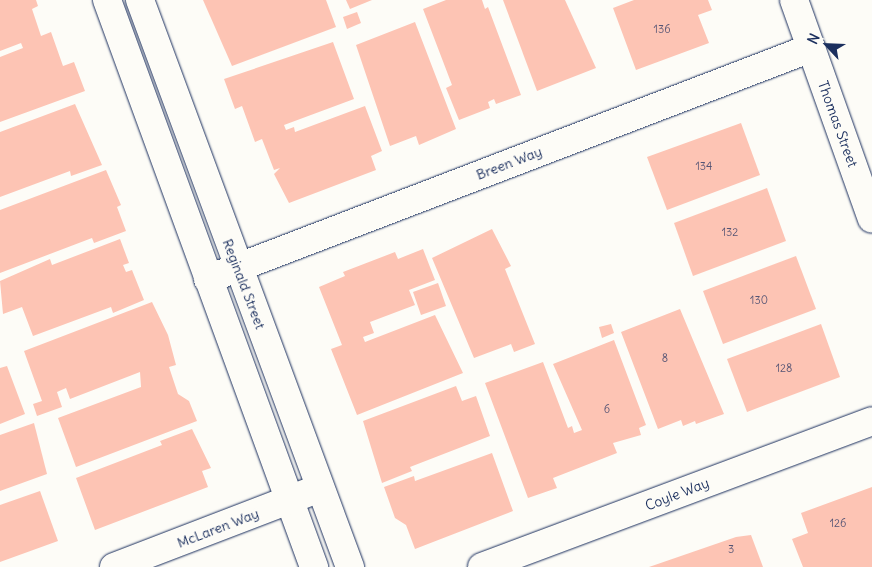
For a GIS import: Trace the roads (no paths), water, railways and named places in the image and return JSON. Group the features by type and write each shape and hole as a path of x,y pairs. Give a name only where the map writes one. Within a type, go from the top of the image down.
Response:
{"street":[{"path":"107,0 314,567"},
{"name":"Reginald Street","path":"140,0 238,267 322,487 350,567"},
{"name":"Thomas Street","path":"794,0 872,219"},
{"name":"Breen Way","path":"208,279 811,48"},
{"name":"Coyle Way","path":"482,567 872,421"},
{"name":"McLaren Way","path":"114,567 322,487"}]}
